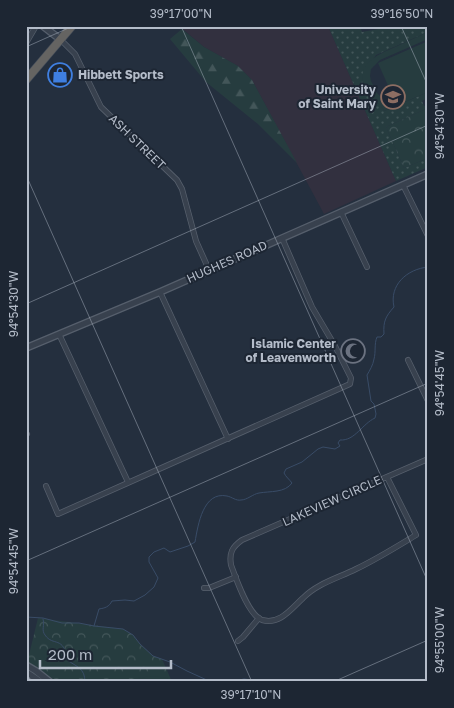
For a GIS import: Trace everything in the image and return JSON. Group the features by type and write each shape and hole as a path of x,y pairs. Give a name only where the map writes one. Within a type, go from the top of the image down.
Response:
{"highway":[{"path":"27,77 72,26"}],"street":[{"path":"26,43 36,26"},
{"name":"ASH STREET","path":"43,26 75,54 101,107 177,180 182,189 196,241 209,270"},
{"name":"HUGHES ROAD","path":"26,348 160,292 428,174"},
{"path":"403,185 428,236"},
{"path":"341,212 367,267"},
{"path":"46,486 58,514 350,384 351,378 312,307 282,238"},
{"path":"160,292 228,438"},
{"path":"59,334 128,482"},
{"path":"408,360 428,402"},
{"path":"387,477 428,459"},
{"name":"LAKEVIEW CIRCLE","path":"387,477 416,535 357,569 316,588 284,616 276,620 263,620 253,614 230,565 232,550 236,544 387,477"},
{"path":"204,588 209,588 236,577"},
{"path":"238,640 243,637 258,618"},
{"path":"26,665 50,682"},
{"path":"26,672 41,682"}],"shaded area":[{"path":"179,26 328,26 396,181 324,214 252,80 238,66 204,47"}],"green space":[{"path":"328,26 360,26 362,32 395,26 428,26 428,32 376,55 363,75 363,82 364,88 377,103 382,105 384,111 428,92 428,98 422,101 424,106 428,105 428,108 386,127 404,168 428,158 428,167 396,181"},
{"path":"182,29 204,47 238,66 252,80 297,163 258,124 206,82 170,39"},
{"path":"428,32 428,39 380,60 371,69 371,81 377,93 383,99 394,99 378,63 428,41 428,92 384,111 364,88 362,79 366,66 381,53"},
{"path":"428,108 428,158 404,168 386,127"},
{"path":"38,618 123,629 133,635 153,656 162,659 172,682 53,682 42,671 27,663"},
{"path":"152,676 168,678 167,682 131,682 138,678"}],"waterway":[{"path":"94,626 99,609 107,607 112,601 134,601 154,587 158,578 149,562 149,557 154,552 164,548 170,552 195,542 203,511 212,499 219,496 227,496 243,500 257,494 285,488 292,483 284,473 286,469 302,462 318,449 323,447 335,449 340,446 338,443 340,440 350,438 375,418 376,414 374,404 371,401 367,375 374,361 377,337 381,337 384,334 386,319 394,307 394,292 401,279 413,271 428,267"},
{"path":"26,617 43,618 62,623 79,623 123,629 133,635 153,656 209,681 229,682 244,679 268,682"},
{"path":"43,619 45,635 61,644 66,652 67,660 82,671 85,682"}],"place":[{"name":"Hibbett Sports","path":"60,75"},
{"name":"University of Saint Mary","path":"393,97"},
{"name":"Islamic Center of Leavenworth","path":"353,351"}]}
